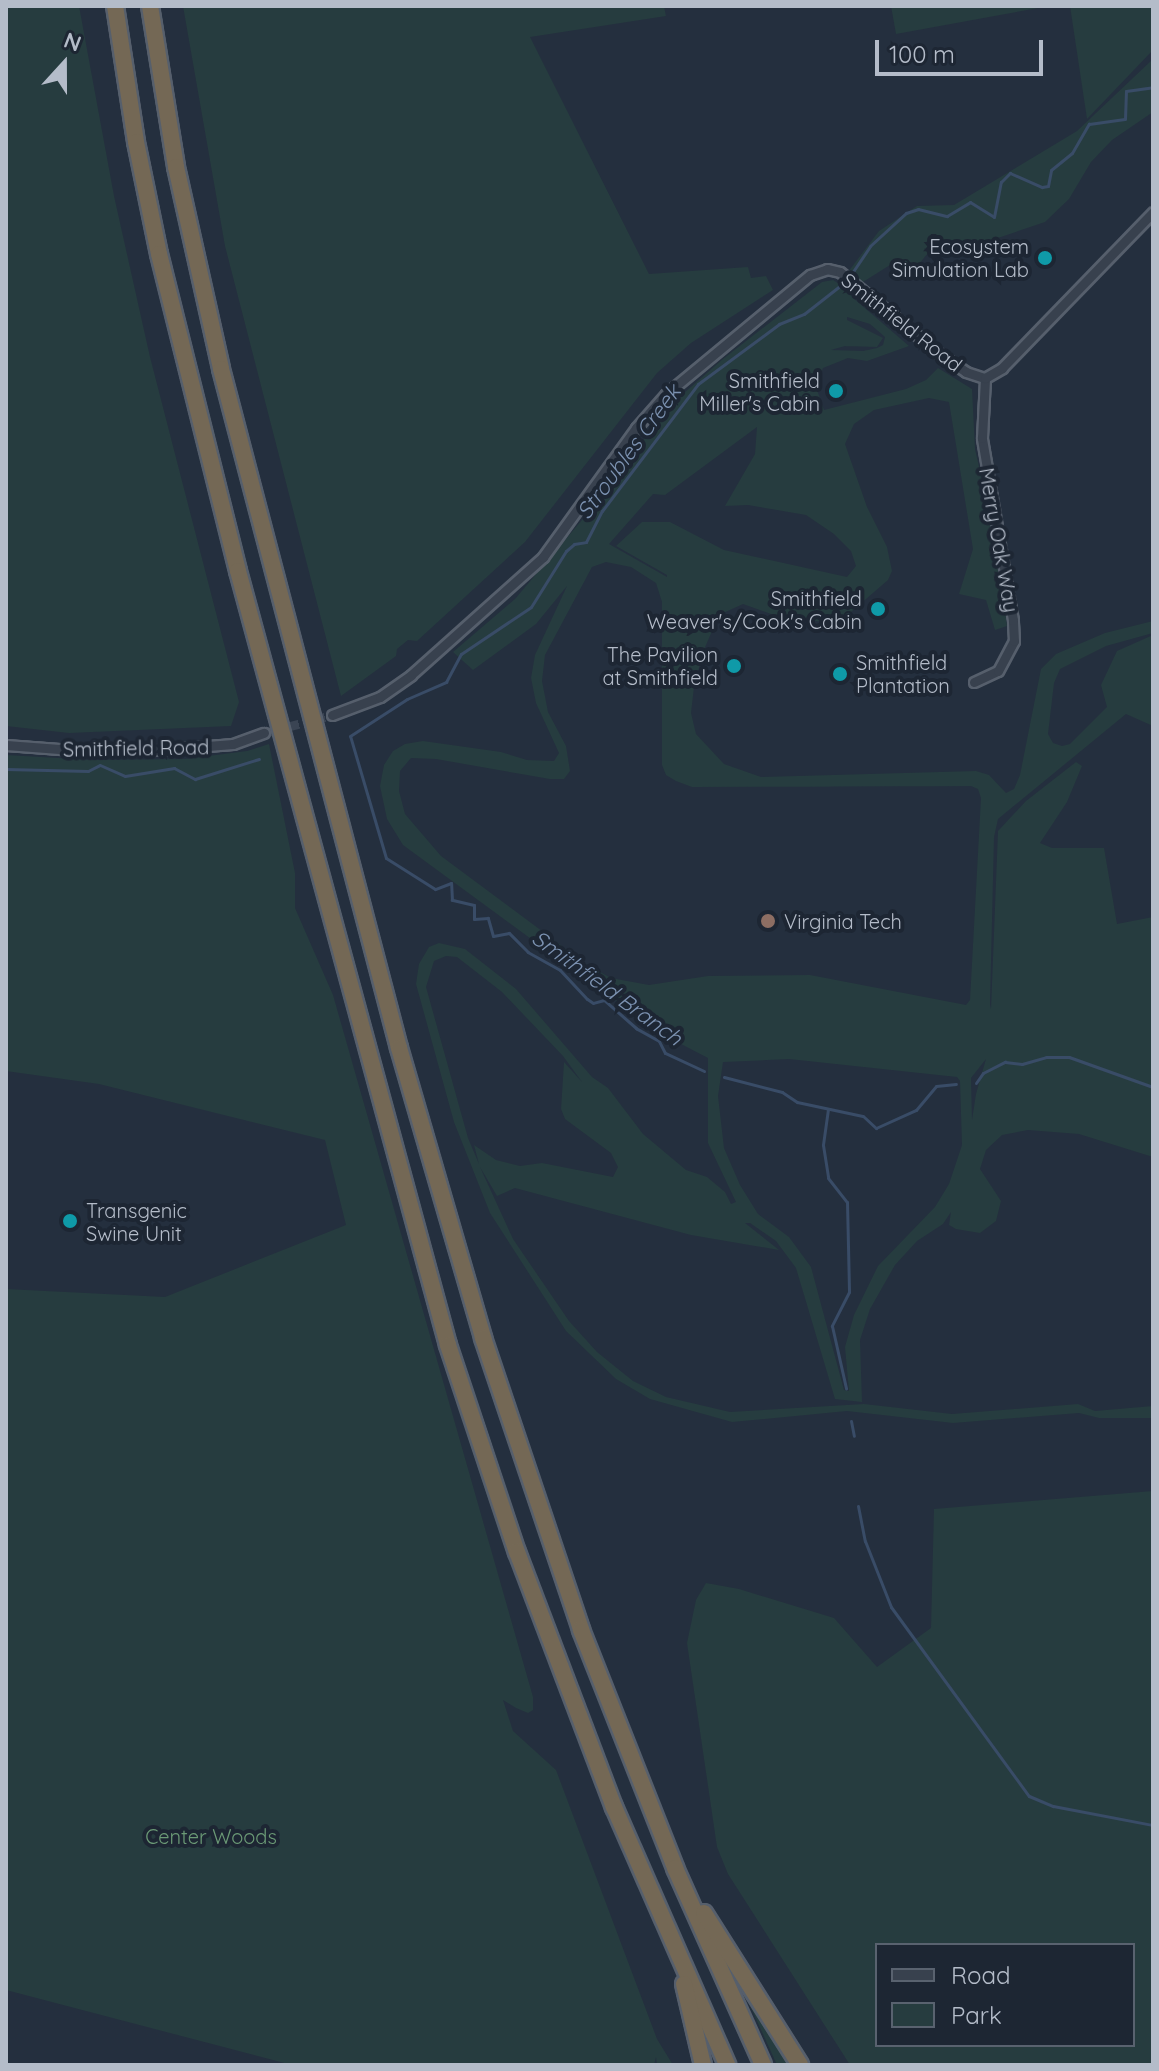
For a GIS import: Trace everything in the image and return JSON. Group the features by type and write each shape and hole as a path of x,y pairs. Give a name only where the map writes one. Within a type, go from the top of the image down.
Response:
{"highway":[{"path":"115,6 159,254 238,571 425,1265 517,1552 614,1807 681,1967 727,2065"},
{"path":"150,6 173,153 196,266 399,1048 483,1338 581,1630 675,1868 763,2065"},
{"path":"675,1868 800,2065"},
{"path":"681,1967 703,2065"}],"street":[{"name":"Smithfield Road","path":"332,715 380,697 411,675 543,557 636,428 666,394 810,275 827,269 840,272 941,355 966,372 985,378 1002,368 1153,212"},
{"name":"Merry Oak Way","path":"974,682 998,671 1014,641 982,438 985,378"},
{"name":"Smithfield Road","path":"6,745 86,751 171,749 233,744 264,733"}],"green space":[{"path":"6,6 79,6 114,196 150,357 239,702 231,726 69,733 6,726"},
{"path":"183,6 664,6 666,16 530,37 649,274 748,267 751,278 766,276 773,290 691,343 657,373 525,542 417,641 408,640 397,649 396,656 341,696 225,246"},
{"path":"891,6 1049,6 896,34"},
{"path":"1070,6 1153,6 1153,50 1087,119"},
{"path":"1153,59 1153,112 1112,140 1091,162 1069,199 1045,222 977,245 956,243 928,253 919,264 890,265 863,282 848,272 879,231 917,206 954,205 1077,131"},
{"path":"833,280 852,292 852,297 909,346 867,361 848,358 823,368 816,387 824,410 906,389 926,380 938,368 972,389 975,449 995,537 1007,626 995,630 986,600 959,594 973,549 949,402 929,398 874,410 854,424 845,444 867,507 887,547 892,571 888,580 851,612 830,622 785,619 743,604 719,615 703,652 694,687 691,713 696,734 724,764 761,777 976,771 989,775 1006,793 1014,789 1020,775 1041,669 1056,654 1105,633 1153,621 1153,633 1106,646 1060,669 1054,683 1048,734 1053,743 1062,746 1070,744 1107,707 1101,685 1117,651 1153,635 1153,726 1126,714 998,819 994,837 990,1004 991,1009 998,831 1026,801 1076,762 1082,766 1067,802 1040,843 1052,848 1104,848 1117,924 1153,917 1153,1157 1079,1134 1028,1130 1002,1135 986,1150 980,1169 1001,1201 996,1221 980,1233 956,1229 949,1225 951,1212 943,1224 917,1241 895,1265 870,1309 860,1340 862,1402 835,1399 796,1268 776,1241 750,1223 745,1223 779,1250 691,1235 515,1188 497,1196 480,1167 513,1239 569,1321 597,1352 633,1381 666,1397 730,1412 864,1404 952,1414 1078,1404 1095,1411 1153,1406 1153,1418 1099,1418 1079,1413 953,1423 847,1411 732,1422 650,1399 616,1379 566,1331 490,1213 454,1122 416,984 419,964 429,947 439,943 465,949 516,989 592,1077 608,1088 643,1134 686,1170 707,1177 725,1192 731,1204 736,1202 708,1143 708,1058 654,1030 606,993 590,989 576,972 403,845 387,819 380,786 384,765 393,751 405,744 423,741 501,752 527,760 554,761 559,753 536,703 531,678 535,655 567,586 536,624 473,670 453,652 515,599 604,494 668,407 723,359 822,282","holes":["847,317 870,324 885,337 883,345 877,348 863,351 831,350 845,346 877,347 883,338 847,320","757,427 755,454 725,506 748,505 806,515 834,534 851,551 856,566 847,577 724,550 670,522 642,522 616,546 667,577 609,544 653,494 665,495","606,562 631,567 656,583 662,602 662,765 666,775 692,787 971,786 978,789 981,798 970,1000 966,1005 810,975 708,976 649,985 611,978 589,966 441,856 405,814 399,791 400,771 411,758 436,759 550,779 564,779 570,771 566,746 548,712 542,681 545,655 592,567","446,956 457,957 502,992 563,1056 582,1082 564,1062 561,1109 565,1119 611,1153 618,1167 613,1177 542,1163 520,1166 496,1160 474,1145 479,1164 468,1138 426,987 434,961","789,1059 957,1077 960,1081 962,1145 949,1184 935,1207 878,1266 854,1315 845,1347 849,1391 844,1390 811,1267 789,1237 758,1214 740,1185 724,1148 718,1096 723,1062","986,1059 976,1094 972,1120 971,1078"]},
{"name":"Center Woods","path":"269,744 295,873 295,908 333,995 533,1697 533,1710 528,1713 503,1700 513,1731 556,1770 657,2039 673,2065 657,2065 656,2057 654,2065 292,2065 6,1990 6,1289 165,1297 346,1225 325,1140 99,1084 6,1071 6,755 94,760 185,759 247,751"},
{"path":"1153,1491 1153,2065 850,2065 728,1874 717,1847 687,1643 696,1600 706,1583 739,1589 834,1618 877,1667 931,1628 934,1509"},
{"path":"743,1990 790,2065 777,2065"}],"waterway":[{"name":"Stroubles Creek","path":"852,273 870,246 906,213 918,209 947,216 970,202 994,217 1001,182 1010,173 1042,187 1048,186 1051,170 1072,153 1089,124 1125,119 1126,91 1153,87"},
{"name":"Stroubles Creek","path":"704,1071 665,1053 659,1041 636,1028 604,1000 593,1003 587,999 560,970 528,952 509,933 493,936 488,918 474,919 474,905 452,900 451,883 435,889 386,858 350,736 407,699 446,682 461,654 531,607 566,551 574,544 586,542 602,511 698,384 779,324 804,314 841,285"},
{"name":"Stroubles Creek","path":"6,769 88,771 100,765 125,776 174,768 195,779 259,759"},
{"name":"Smithfield Branch","path":"976,1083 983,1073 1005,1062 1022,1064 1046,1057 1069,1057 1153,1087"},
{"name":"Smithfield Branch","path":"724,1077 782,1092 797,1102 863,1116 876,1128 916,1110 936,1086 956,1084"},
{"path":"828,1109 823,1145 828,1178 847,1202 849,1292 832,1326 846,1388"},
{"path":"851,1421 854,1436"},
{"path":"858,1506 865,1541 891,1607 1029,1796 1053,1806 1153,1825"}],"tunnel":[{"path":"264,733 332,715"}],"place":[{"name":"Ecosystem Simulation Lab","path":"1045,258"},
{"name":"Smithfield Miller's Cabin","path":"836,391"},
{"name":"Smithfield Weaver's/Cook's Cabin","path":"878,609"},
{"name":"The Pavilion at Smithfield","path":"734,666"},
{"name":"Smithfield Plantation","path":"840,674"},
{"name":"Virginia Tech","path":"768,921"},
{"name":"Transgenic Swine Unit","path":"70,1221"}]}
